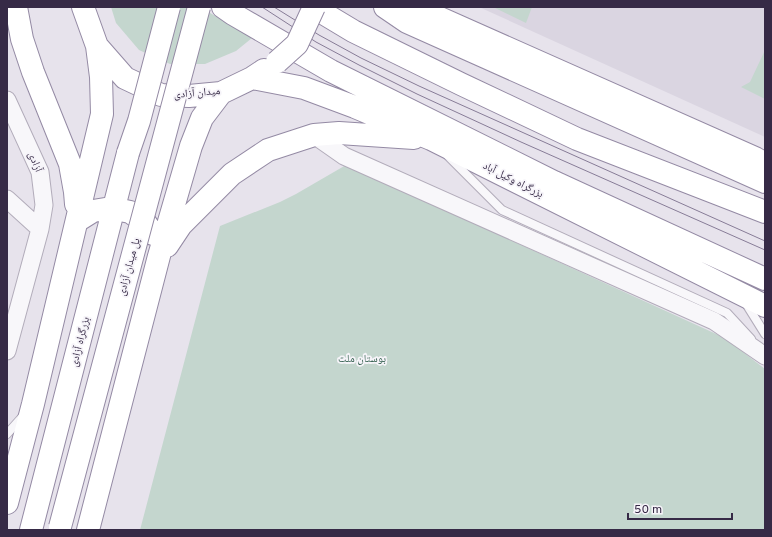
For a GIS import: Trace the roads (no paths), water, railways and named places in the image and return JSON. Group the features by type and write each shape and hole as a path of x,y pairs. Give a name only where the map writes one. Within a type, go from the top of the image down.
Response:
{"highway":[{"path":"16,7 22,39 33,72 70,164 75,192 77,221"},
{"name":"میدان آزادی","path":"83,7 97,46 126,78 161,95 189,96 221,93 252,78 277,62 297,44 314,7"},
{"name":"بزرگراه آزادی","path":"31,530 128,153 139,121 169,7"},
{"name":"پل میدان آزادی","path":"60,529 199,7"},
{"name":"بزرگراه وکیل آباد","path":"223,7 331,71 554,182 765,279"},
{"path":"314,7 353,31 577,139 765,212"},
{"path":"385,7 407,22 765,182"},
{"path":"415,7 748,155 765,164"},
{"path":"7,503 33,404 102,114 101,77 97,46"},
{"name":"بزرگراه وکیل آباد","path":"252,78 304,88 355,107 431,139 765,306"},
{"path":"88,530 159,256 190,146 202,118 221,93"},
{"path":"159,256 181,225 232,174 268,150 314,135 338,133 431,139"},
{"path":"77,221 93,211 111,208 130,212 145,222 149,227 155,238 159,256"}],"street":[{"name":"آزادی","path":"7,100 40,172 44,205 40,229 7,351"},
{"path":"314,135 344,156 714,321 765,355"},
{"path":"7,199 40,229"}],"lane":[{"path":"431,139 502,210 727,313 765,355"},
{"path":"741,295 765,334"},
{"path":"7,434 33,404"}],"tram line":[{"path":"262,7 316,42 417,94 521,142 765,250"},
{"path":"274,7 319,35 361,58 419,86 765,241"}],"park label":[{"name":"بوستان ملت","path":"362,359"}]}
